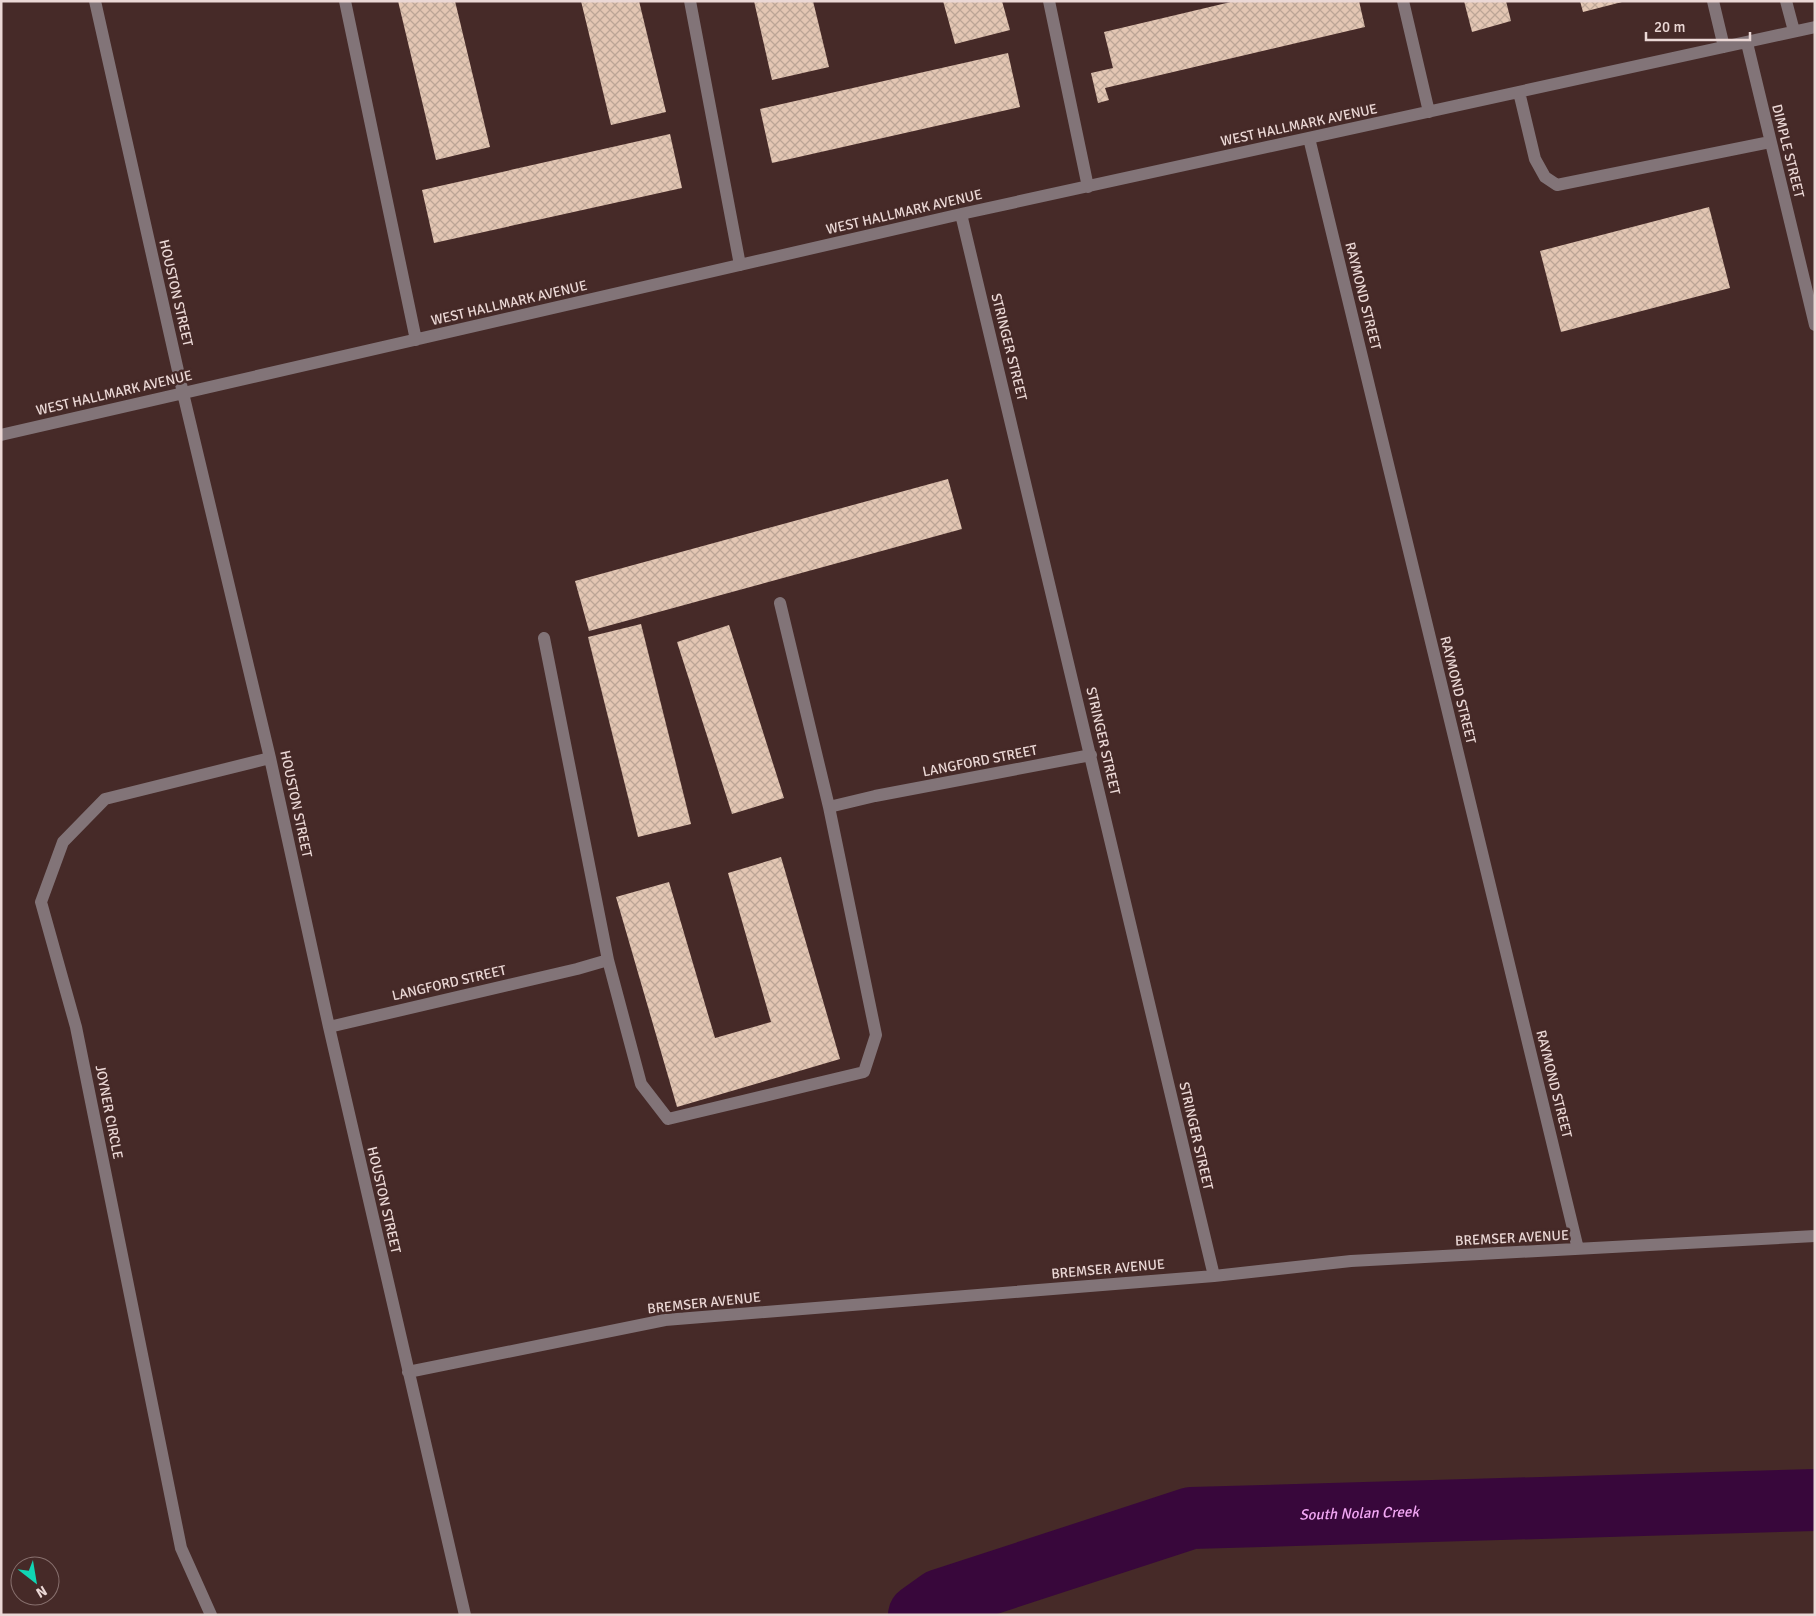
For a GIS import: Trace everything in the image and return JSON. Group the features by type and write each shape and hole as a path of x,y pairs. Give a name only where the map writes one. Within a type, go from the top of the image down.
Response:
{"street":[{"name":"HOUSTON STREET","path":"95,1 183,393 270,758 329,1027 465,1615"},
{"path":"345,1 416,340"},
{"path":"690,1 740,265"},
{"path":"1050,1 1088,187"},
{"path":"1403,1 1429,112"},
{"path":"1713,1 1724,47"},
{"path":"1786,1 1794,31"},
{"name":"WEST HALLMARK AVENUE","path":"1,435 961,214 1815,27"},
{"name":"DIMPLE STREET","path":"1747,43 1815,325"},
{"path":"1519,92 1536,159 1545,177 1557,184 1770,142"},
{"name":"RAYMOND STREET","path":"1309,138 1578,1249"},
{"name":"STRINGER STREET","path":"961,214 1214,1276"},
{"path":"544,638 608,960 641,1084 668,1119 864,1072 876,1035 829,807 780,602"},
{"name":"LANGFORD STREET","path":"829,807 875,796 1091,755"},
{"name":"JOYNER CIRCLE","path":"211,1615 182,1548 76,1027 41,902 63,842 105,799 270,758"},
{"name":"LANGFORD STREET","path":"329,1027 577,969 608,960"},
{"name":"BREMSER AVENUE","path":"408,1372 665,1320 1214,1276 1351,1261 1815,1236"}],"building":[{"path":"398,1 455,1 490,147 436,160"},
{"path":"581,1 639,1 666,112 611,125"},
{"path":"754,1 813,1 829,67 772,80"},
{"path":"943,1 1002,1 1010,30 955,44"},
{"path":"1235,1 1359,1 1365,27 1105,88 1109,100 1098,103 1091,73 1113,68 1104,32"},
{"path":"1464,1 1506,1 1511,21 1472,32"},
{"path":"1580,1 1622,1 1622,2 1583,12"},
{"path":"1008,53 1020,107 772,163 760,109"},
{"path":"670,134 682,188 434,243 422,190"},
{"path":"1709,207 1730,288 1561,332 1540,251"},
{"path":"948,479 962,529 589,631 575,581"},
{"path":"641,624 691,824 638,837 588,637"},
{"path":"729,625 784,798 732,814 677,642"},
{"path":"781,857 840,1059 677,1107 616,897 669,882 715,1038 771,1022 728,873"}],"waterway":[{"name":"South Nolan Creek","path":"919,1615 940,1600 1191,1518 1815,1500"}]}
